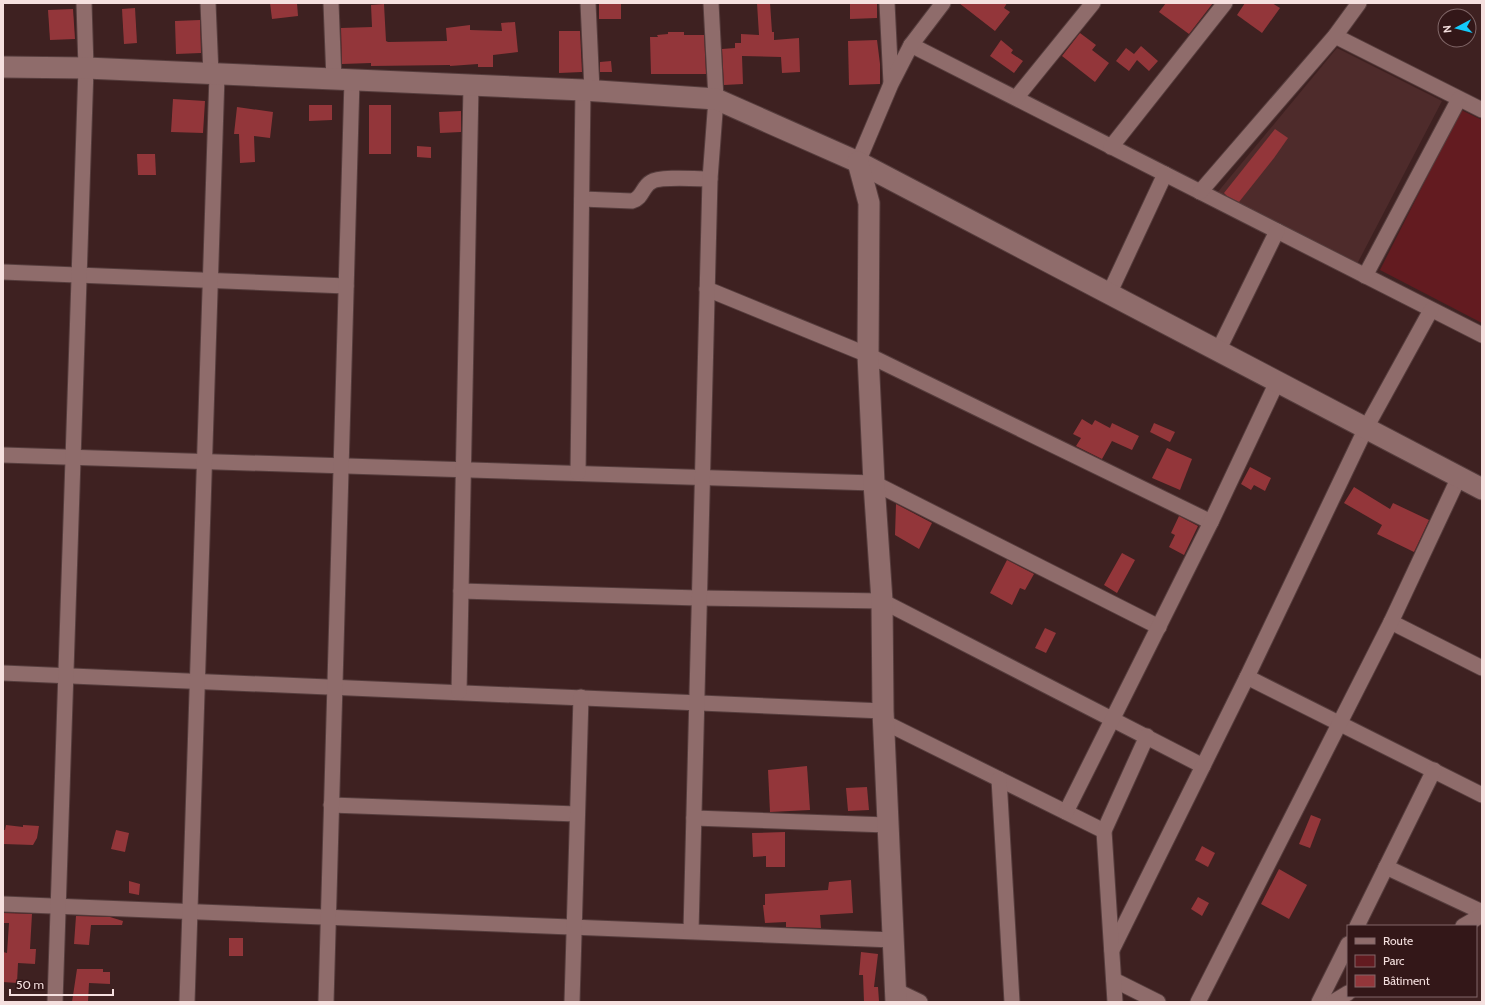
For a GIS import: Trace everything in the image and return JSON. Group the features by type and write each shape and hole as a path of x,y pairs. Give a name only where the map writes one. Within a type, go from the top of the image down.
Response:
{"main road":[{"path":"3,67 86,68 588,90 716,99 858,162 1482,489"},
{"path":"858,162 869,203 868,355 874,483 882,601 883,716 896,996"}],"street":[{"path":"54,1002 86,68 84,3"},
{"path":"187,1002 211,281 214,74 208,3"},
{"path":"326,1002 346,286 343,80 331,3"},
{"path":"578,473 582,199 588,90 588,3"},
{"path":"691,931 710,180 716,99 711,3"},
{"path":"887,3 891,84"},
{"path":"858,162 891,84 911,45 943,3"},
{"path":"1016,98 1093,3"},
{"path":"1112,147 1225,3"},
{"path":"1200,192 1335,36 1359,3"},
{"path":"1335,36 1482,110"},
{"path":"911,45 1482,336"},
{"path":"459,692 471,86"},
{"path":"1365,276 1459,98"},
{"path":"1109,294 1165,174"},
{"path":"582,199 632,201 638,200 646,186 657,179 710,180"},
{"path":"1218,351 1277,231"},
{"path":"3,272 346,286"},
{"path":"707,289 868,355 1211,522"},
{"path":"1112,950 1247,677 1366,428 1431,310"},
{"path":"1066,812 1211,522 1277,382"},
{"path":"3,455 874,483 1159,627"},
{"path":"1198,1002 1391,622 1459,477"},
{"path":"461,591 699,598 882,601 1203,766"},
{"path":"1391,622 1482,668"},
{"path":"3,673 697,702 883,716 999,779 1104,831"},
{"path":"1247,677 1482,794"},
{"path":"572,1002 581,697"},
{"path":"1115,1002 1104,831 1147,736"},
{"path":"1357,925 1434,770"},
{"path":"999,779 1012,1002"},
{"path":"332,805 578,814"},
{"path":"694,818 887,825"},
{"path":"1386,867 1482,914"},
{"path":"3,904 893,940"},
{"path":"1465,925 1482,914"},
{"path":"1319,1002 1347,946"},
{"path":"1114,980 1158,1002"},
{"path":"1333,1002 1347,994"},
{"path":"896,996 920,1002"}],"shaded area":[{"path":"1337,48 1442,101 1356,266 1217,193"}],"green space":[{"path":"1461,110 1482,120 1482,323 1380,270"}],"building":[{"path":"270,3 297,3 298,16 272,19"},
{"path":"599,3 621,3 621,19 599,19"},
{"path":"757,3 770,3 774,40 799,38 800,72 782,73 781,57 742,56 743,84 724,85 722,49 735,48 735,43 741,43 741,34 759,35"},
{"path":"850,3 877,3 877,18 850,19"},
{"path":"959,3 1007,3 1004,8 1010,12 995,31"},
{"path":"1166,3 1213,3 1189,34 1159,12"},
{"path":"1245,3 1272,3 1280,8 1262,33 1237,15"},
{"path":"384,4 386,41 388,42 447,41 446,28 470,25 470,30 502,31 501,23 515,22 518,52 493,55 493,67 478,67 478,64 450,66 371,66 371,63 342,64 341,28 372,27 371,5"},
{"path":"135,8 137,43 124,44 122,9"},
{"path":"73,9 75,39 50,40 48,10"},
{"path":"200,20 201,53 176,54 175,21"},
{"path":"559,31 580,31 582,72 559,73"},
{"path":"668,32 684,32 684,35 704,35 706,74 651,74 650,37 658,37 657,35 668,34"},
{"path":"1080,33 1096,45 1092,50 1109,63 1095,82 1062,56"},
{"path":"877,40 880,64 880,84 849,85 848,41"},
{"path":"1001,40 1013,50 1011,53 1023,61 1014,73 990,56"},
{"path":"1141,46 1158,61 1149,71 1137,60 1129,71 1116,61 1126,48 1134,54"},
{"path":"611,61 612,72 600,72 600,62"},
{"path":"173,99 205,101 203,133 171,132"},
{"path":"309,105 332,105 332,120 309,121"},
{"path":"369,105 391,105 391,154 369,154"},
{"path":"237,107 273,112 270,138 254,136 255,162 240,163 239,134 234,134"},
{"path":"461,111 461,132 440,133 439,112"},
{"path":"1275,129 1288,138 1274,158 1239,202 1227,196 1224,193"},
{"path":"417,146 431,147 431,158 417,157"},
{"path":"137,154 155,154 156,175 138,175"},
{"path":"1082,419 1092,425 1095,420 1110,428 1112,423 1139,436 1132,450 1112,441 1102,459 1076,446 1081,438 1073,434"},
{"path":"1154,423 1175,432 1170,442 1150,432"},
{"path":"1167,448 1192,459 1180,490 1152,478"},
{"path":"1250,467 1271,478 1265,491 1254,485 1251,490 1241,484"},
{"path":"1354,487 1390,509 1393,503 1429,520 1414,552 1377,534 1382,525 1344,503"},
{"path":"896,504 932,523 919,549 895,535"},
{"path":"1179,516 1198,526 1184,555 1169,547 1175,535 1171,533"},
{"path":"1122,553 1135,560 1117,593 1104,585"},
{"path":"1007,560 1034,574 1025,590 1020,588 1012,605 990,593"},
{"path":"1045,628 1056,633 1046,653 1035,648"},
{"path":"807,766 810,810 770,812 768,770"},
{"path":"867,787 869,810 848,811 846,788"},
{"path":"1311,815 1321,819 1310,848 1299,844"},
{"path":"6,825 23,827 23,825 39,826 37,838 33,845 3,844 3,830 5,830"},
{"path":"116,830 129,833 125,852 111,849"},
{"path":"785,832 785,867 766,867 766,856 753,857 752,833"},
{"path":"1202,846 1215,853 1208,867 1195,860"},
{"path":"1279,869 1307,885 1289,919 1261,904"},
{"path":"851,880 853,913 820,915 821,928 786,927 786,922 765,923 763,905 765,905 765,894 828,890 829,882"},
{"path":"129,881 140,884 139,895 129,893"},
{"path":"1198,897 1209,903 1202,916 1191,909"},
{"path":"3,913 32,914 30,949 36,949 35,964 18,963 17,983 3,982 3,952 7,953 9,923 4,923"},
{"path":"76,916 110,917 123,921 122,925 91,925 89,945 74,944"},
{"path":"229,938 243,938 243,956 229,956"},
{"path":"861,952 878,954 874,987 878,987 879,1001 864,1002 863,975 859,975"},
{"path":"77,969 103,969 103,972 110,972 110,984 89,983 88,1002 72,1002"}]}
